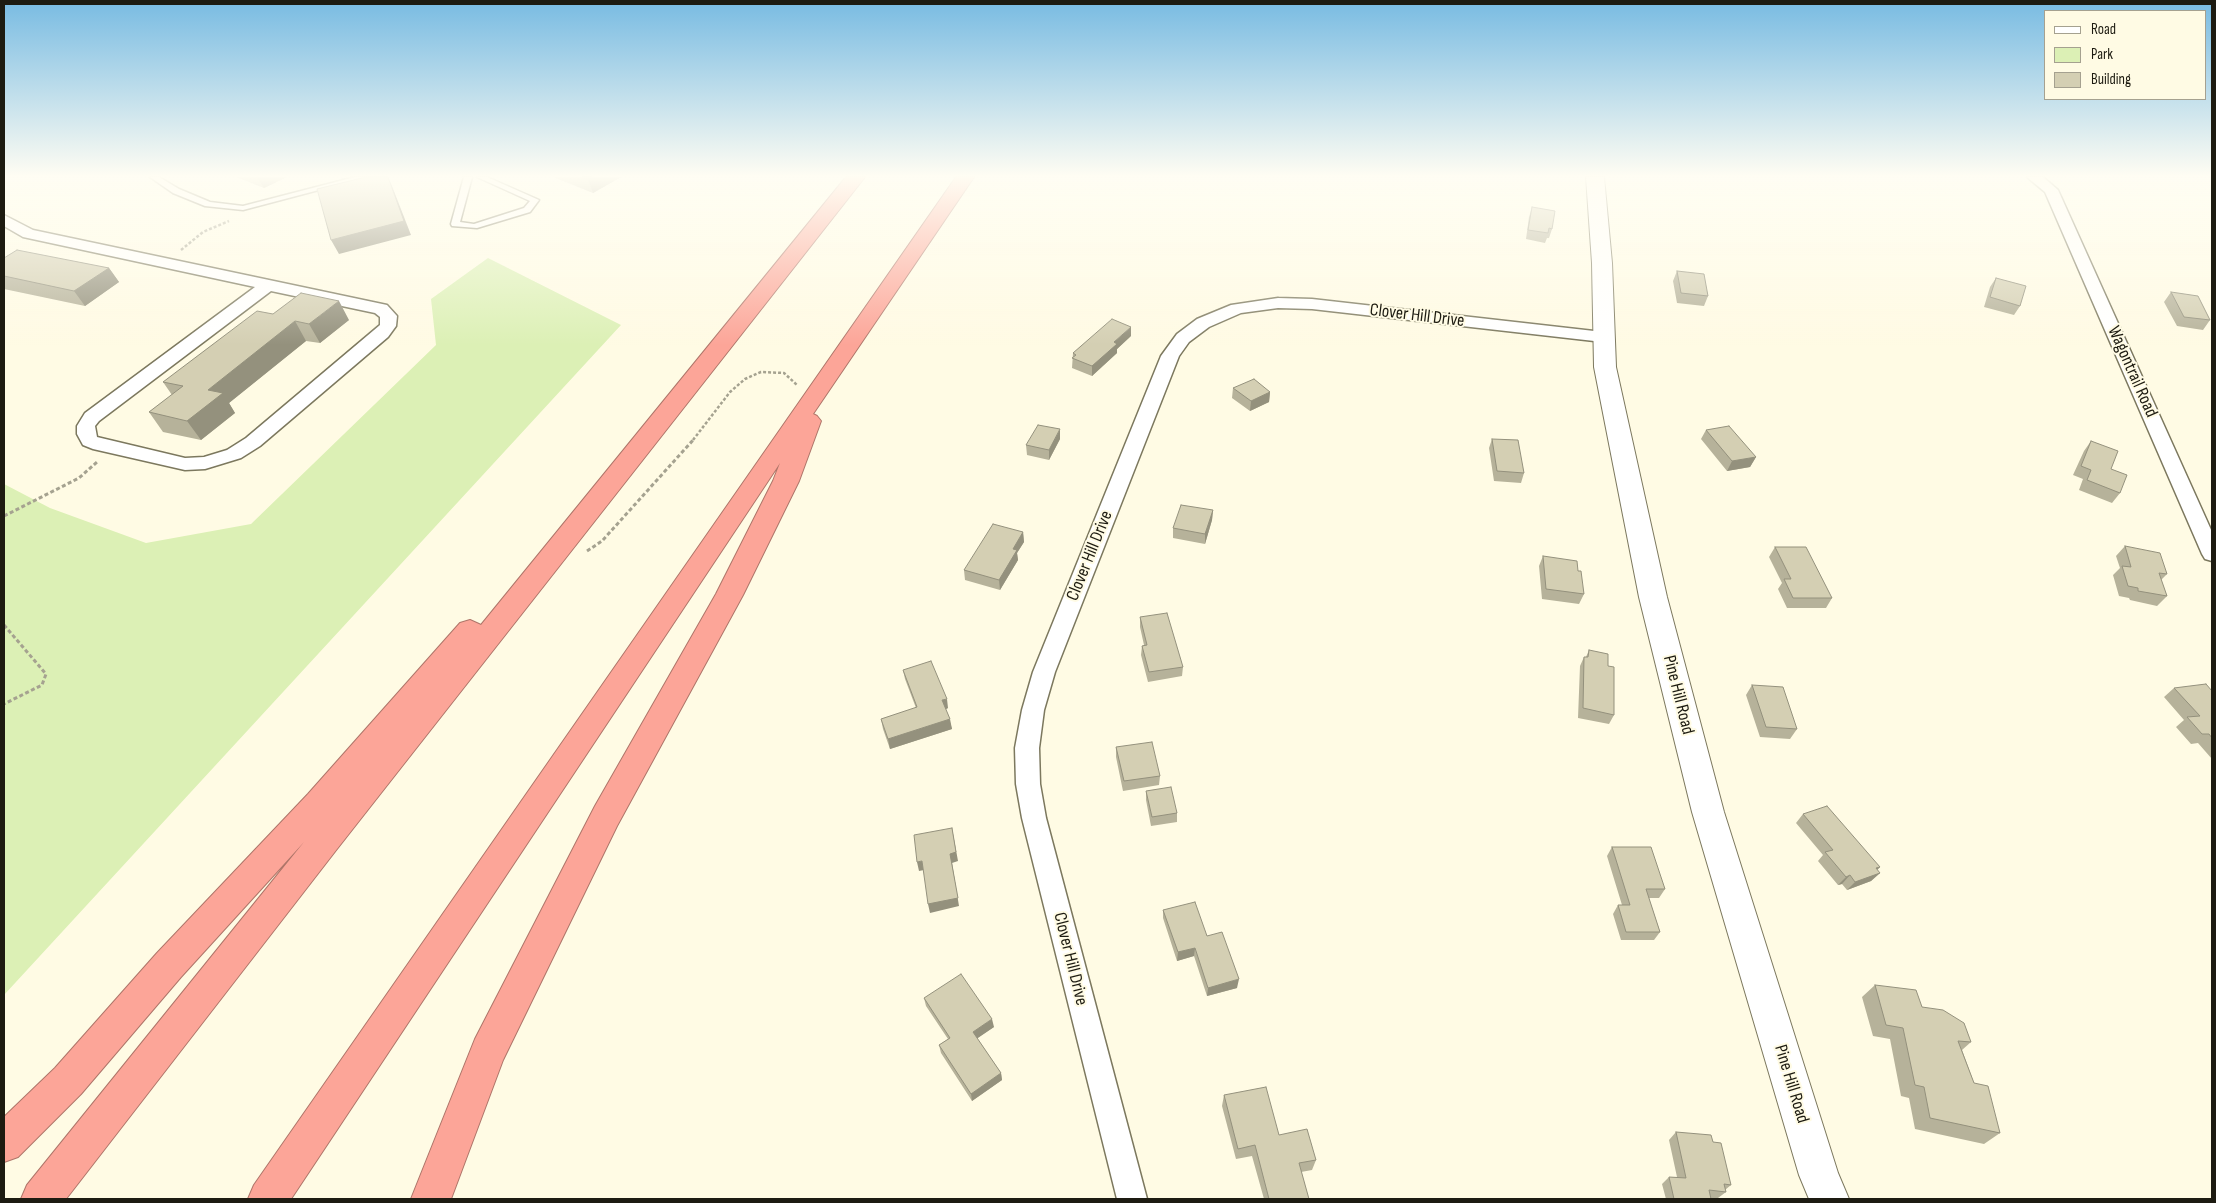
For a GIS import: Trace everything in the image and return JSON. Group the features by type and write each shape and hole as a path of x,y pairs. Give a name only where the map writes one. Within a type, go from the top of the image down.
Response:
{"highway":[{"path":"40,1199 811,233"},
{"path":"268,1199 826,376 926,233"},
{"path":"431,1199 488,1052 606,816 729,596 786,481 826,376"},
{"path":"4,1143 68,1081 169,965 319,804 560,530 654,428"}],"street":[{"path":"27,233 381,309 387,312 390,321 388,326 253,442 234,454 205,463 185,464 112,448 90,441 86,434 86,426 92,417 268,285"},
{"name":"Pine Hill Road","path":"1600,233 1604,367 1652,597 1705,803 1813,1156 1829,1199"},
{"name":"Wagontrail Road","path":"2070,233 2212,554"},
{"name":"Clover Hill Drive","path":"1132,1199 1034,818 1028,784 1027,748 1033,710 1044,672 1170,356 1183,338 1203,323 1238,309 1278,303 1312,304 1603,337"}],"path":[{"path":"165,263 202,233"},
{"path":"586,552 602,541 686,449 730,392 744,379 761,372 784,373 798,387 804,410"},
{"path":"4,516 79,478 112,448"},
{"path":"4,625 46,674 42,685 4,704"}],"green space":[{"path":"488,258 621,325 4,995 4,484 50,508 146,543 251,524 436,345 431,299"}],"building":[{"path":"329,233 357,233 331,240"},
{"path":"17,250 109,268 74,291 4,276 4,258"},
{"path":"1677,271 1704,274 1708,296 1681,293"},
{"path":"1996,278 2026,286 2020,306 1990,297"},
{"path":"2171,292 2198,296 2210,320 2184,317"},
{"path":"301,293 339,301 309,324 295,321 208,390 223,393 187,421 149,412 183,386 163,382 257,311 273,314"},
{"path":"1112,319 1131,327 1114,342 1117,344 1092,366 1072,358 1076,355 1073,353"},
{"path":"1254,379 1270,392 1251,401 1233,388"},
{"path":"1038,425 1060,429 1049,450 1026,445"},
{"path":"1729,426 1756,457 1732,461 1706,430"},
{"path":"1492,439 1518,440 1524,473 1497,471"},
{"path":"2091,441 2118,451 2111,469 2127,475 2120,493 2087,480 2091,470 2081,466"},
{"path":"1181,505 1213,510 1205,534 1173,528"},
{"path":"993,524 1023,532 1013,549 1017,550 999,580 964,570"},
{"path":"2125,546 2160,553 2167,574 2159,573 2167,596 2138,591 2138,588 2128,586 2122,566 2131,567"},
{"path":"1775,547 1806,547 1832,598 1793,598 1784,579 1791,579"},
{"path":"1543,556 1577,561 1578,571 1581,571 1584,594 1546,589"},
{"path":"1167,613 1183,667 1149,672 1142,646 1147,645 1140,617"},
{"path":"1589,650 1608,654 1608,666 1614,667 1614,715 1583,708 1584,657 1588,657"},
{"path":"931,661 947,699 942,700 950,719 888,739 881,719 917,707 903,670"},
{"path":"2206,684 2212,691 2212,738 2209,734 2202,734 2187,717 2200,716 2174,688"},
{"path":"1752,685 1783,687 1797,729 1766,727"},
{"path":"1152,742 1160,776 1124,781 1116,747"},
{"path":"1171,787 1177,813 1152,817 1146,791"},
{"path":"1827,806 1880,867 1876,868 1880,873 1855,882 1850,875 1846,877 1825,852 1833,850 1803,814"},
{"path":"952,828 956,852 950,854 958,898 928,904 922,861 917,862 914,835"},
{"path":"1612,847 1651,847 1665,889 1646,889 1660,932 1626,932 1618,905 1630,905"},
{"path":"1195,902 1207,936 1222,932 1239,979 1208,988 1195,948 1178,952 1163,910"},
{"path":"961,974 992,1019 973,1032 1001,1073 971,1094 939,1045 950,1038 924,998"},
{"path":"1875,985 1916,990 1922,1007 1943,1010 1964,1023 1971,1042 1958,1041 1974,1083 1988,1086 2000,1133 1930,1118 1924,1087 1915,1085 1903,1028 1886,1025"},
{"path":"1266,1087 1279,1135 1307,1129 1316,1160 1299,1163 1309,1199 1269,1199 1255,1145 1238,1149 1224,1095"},
{"path":"1676,1132 1711,1135 1713,1142 1721,1143 1731,1185 1724,1184 1726,1192 1709,1190 1711,1199 1674,1199 1669,1177 1686,1178"}]}
